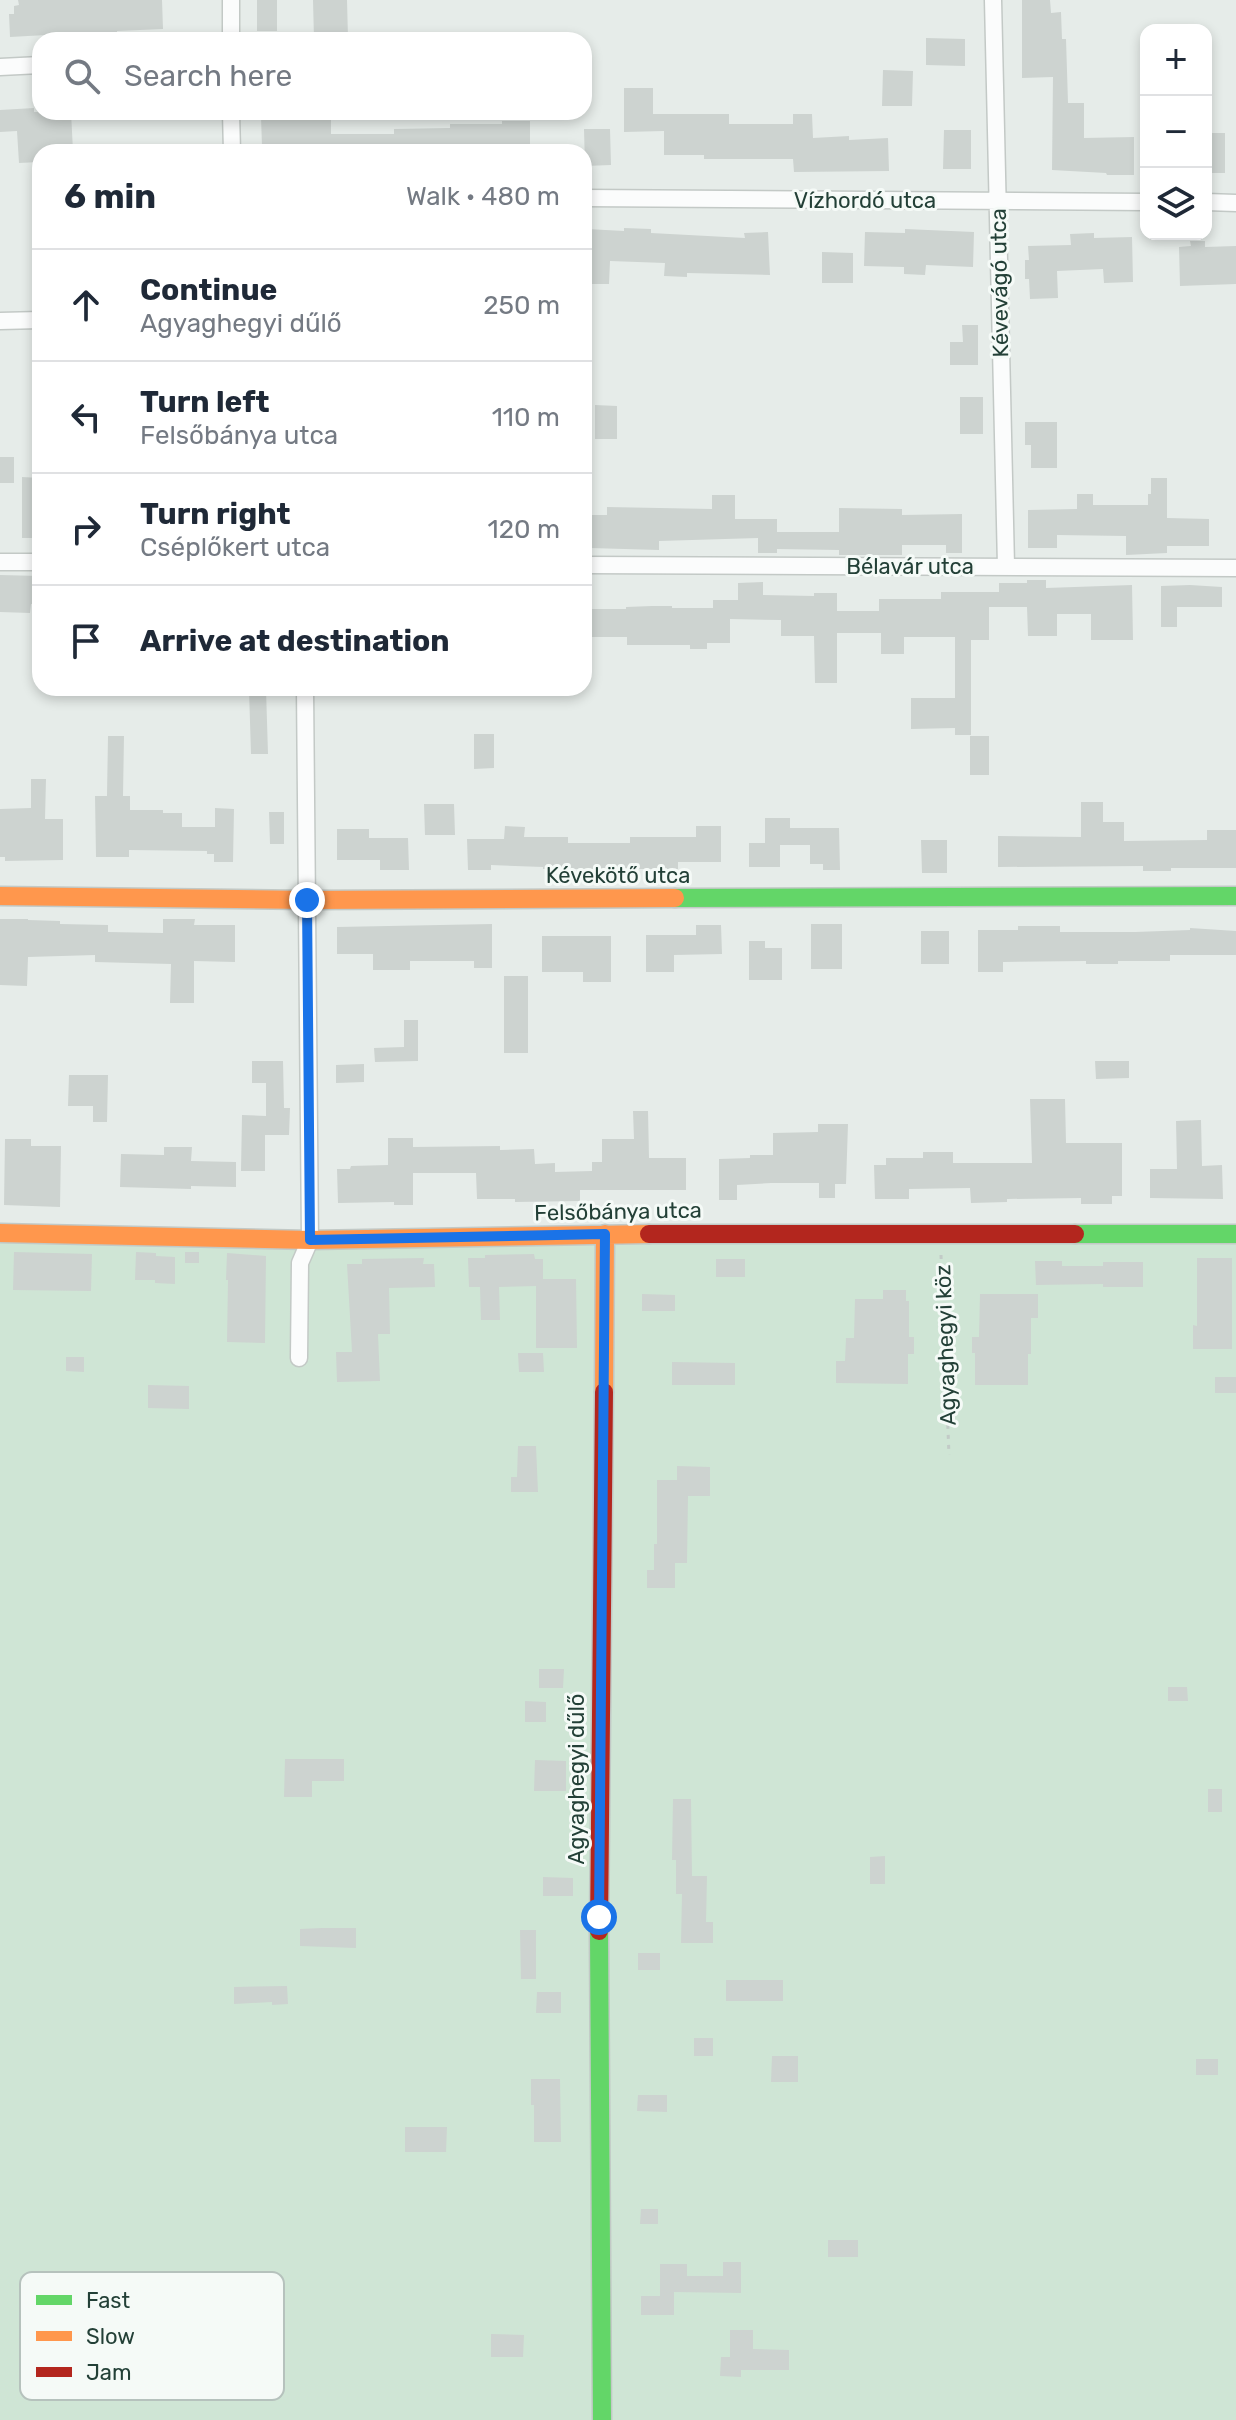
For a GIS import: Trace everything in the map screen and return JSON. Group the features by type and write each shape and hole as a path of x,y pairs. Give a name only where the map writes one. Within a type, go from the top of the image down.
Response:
{"street":[{"path":"231,0 231,32"},
{"name":"Kévevágó utca","path":"993,0 1006,566"},
{"path":"0,67 32,65"},
{"path":"231,120 232,144"},
{"name":"Vízhordó utca","path":"592,198 1140,202"},
{"path":"1212,202 1236,203"},
{"path":"0,321 32,320"},
{"path":"0,562 32,562"},
{"name":"Bélavár utca","path":"592,565 1236,568"},
{"path":"299,1358 300,1263 310,1240 305,696"},
{"name":"Kévekötő utca","path":"0,896 307,900 1236,896"},
{"name":"Felsőbánya utca","path":"0,1233 310,1240 605,1234 1236,1234"},
{"name":"Agyaghegyi dűlő","path":"602,2420 599,1917 605,1234"}],"path":[{"name":"Agyaghegyi köz","path":"940,1234 949,1455"}],"green space":[{"path":"0,1233 1236,1234 1236,2420 0,2420"}],"building":[{"path":"18,0 162,0 163,29 32,32 32,36 10,37 9,14 14,14 14,6 19,5"},
{"path":"257,0 277,0 277,31 257,31"},
{"path":"313,0 347,0 348,32 314,32"},
{"path":"1022,0 1050,0 1051,13 1061,12 1062,39 1066,39 1068,103 1084,103 1084,138 1134,137 1134,175 1052,170 1053,77 1022,78"},
{"path":"926,38 965,39 965,66 926,65"},
{"path":"883,70 913,71 912,106 882,106"},
{"path":"624,88 653,88 653,114 729,114 729,124 793,124 793,114 812,114 813,138 888,138 889,171 794,172 793,159 704,159 704,155 664,155 664,131 624,132"},
{"path":"32,108 32,120 71,120 73,144 32,144 32,162 19,163 17,131 0,132 0,110"},
{"path":"261,120 331,120 331,134 394,134 394,129 530,121 530,144 262,144"},
{"path":"584,129 610,129 611,165 592,166 592,144 584,144"},
{"path":"944,130 971,130 971,169 943,169"},
{"path":"1212,133 1225,133 1225,173 1212,173"},
{"path":"624,228 651,229 651,233 745,238 744,233 768,232 770,275 687,273 687,277 664,276 665,263 610,261 609,284 592,284 592,229 624,231"},
{"path":"905,229 974,232 973,267 926,265 925,275 904,274 904,267 864,266 865,232 905,233"},
{"path":"1094,233 1094,238 1132,237 1133,282 1104,283 1103,269 1057,271 1058,298 1030,299 1029,279 1025,279 1028,246 1071,245 1070,234"},
{"path":"1190,241 1205,241 1205,247 1236,246 1236,284 1180,286 1179,247 1191,246"},
{"path":"822,252 853,253 853,283 822,283"},
{"path":"962,325 978,325 978,365 950,365 950,342 963,342"},
{"path":"960,397 983,397 983,434 960,434"},
{"path":"595,405 617,406 617,439 595,439"},
{"path":"1025,422 1057,422 1057,468 1031,468 1031,445 1025,445"},
{"path":"0,457 14,457 14,483 0,483"},
{"path":"22,477 32,478 32,538 22,538"},
{"path":"1151,478 1167,478 1167,518 1209,519 1209,546 1167,546 1167,553 1126,555 1126,536 1057,535 1057,548 1028,548 1028,510 1077,509 1077,494 1093,494 1093,505 1148,505"},
{"path":"712,495 735,495 735,519 777,519 777,532 839,532 839,508 902,509 902,515 962,514 962,553 946,553 946,545 902,545 902,555 839,555 839,550 777,549 777,553 758,553 758,538 659,541 659,550 592,548 592,515 607,515 607,507 712,509"},
{"path":"0,575 32,576 30,613 0,612"},
{"path":"1027,580 1046,580 1046,588 1132,585 1133,640 1091,640 1091,614 1057,614 1057,636 1028,636 1027,607 989,607 989,640 971,640 971,735 955,735 955,728 911,729 911,698 955,698 955,637 904,637 904,654 881,654 881,633 837,633 837,683 815,683 814,636 781,636 781,620 730,619 730,643 707,643 707,649 690,649 690,645 627,645 627,637 592,637 592,609 652,606 713,608 713,600 738,600 738,583 763,582 763,595 837,593 837,611 879,611 879,599 941,599 941,592 999,592 999,583 1027,583"},
{"path":"1161,586 1222,587 1222,607 1177,607 1177,627 1161,627"},
{"path":"249,696 266,696 268,754 251,754"},
{"path":"474,734 494,734 494,768 474,769"},
{"path":"108,736 124,736 123,796 130,796 130,810 182,813 182,827 215,827 215,808 234,809 233,862 214,862 214,854 207,854 207,851 129,850 129,857 96,857 95,796 107,796"},
{"path":"970,736 989,736 989,775 970,775"},
{"path":"31,779 46,779 45,819 63,819 63,860 5,861 5,857 0,857 0,809 31,808"},
{"path":"1081,802 1103,802 1103,822 1124,822 1124,841 1207,840 1207,830 1236,830 1236,868 1143,871 1143,866 998,867 998,836 1081,837"},
{"path":"424,804 454,804 455,835 425,835"},
{"path":"269,812 284,812 284,844 270,844"},
{"path":"765,818 790,818 790,828 839,828 840,870 823,870 823,864 810,864 810,845 780,845 780,867 749,867 749,843 765,843"},
{"path":"505,826 525,827 524,837 568,837 568,843 630,843 630,837 696,837 696,826 721,826 721,862 678,862 678,869 543,869 491,865 491,870 468,870 467,839 504,839"},
{"path":"337,829 369,829 369,838 408,838 409,870 380,870 380,860 337,860"},
{"path":"921,840 947,840 947,873 922,873"},
{"path":"0,919 108,925 108,932 163,933 163,919 195,919 194,925 235,925 235,962 194,961 194,1003 170,1003 171,964 95,962 95,955 28,957 27,986 0,985"},
{"path":"492,924 492,968 474,968 474,961 410,961 410,970 373,970 373,954 337,954 337,927"},
{"path":"811,924 842,924 842,969 811,969"},
{"path":"696,925 721,925 722,954 674,955 674,972 646,972 646,935 696,935"},
{"path":"1018,926 1060,926 1060,932 1190,928 1236,931 1236,955 1170,955 1170,961 1118,961 1118,964 1086,964 1086,961 1003,962 1003,972 978,972 978,930 1018,930"},
{"path":"921,931 949,931 949,964 921,964"},
{"path":"542,936 611,936 611,982 583,982 583,972 542,972"},
{"path":"749,941 765,941 765,948 782,948 782,980 749,980"},
{"path":"504,976 528,976 528,1053 504,1053"},
{"path":"404,1020 418,1020 418,1061 375,1062 374,1048 404,1047"},
{"path":"252,1061 283,1061 284,1108 290,1108 289,1135 265,1135 265,1171 241,1171 242,1115 266,1116 266,1083 252,1083"},
{"path":"1095,1061 1129,1061 1129,1078 1096,1079"},
{"path":"364,1064 364,1082 336,1083 336,1065"},
{"path":"69,1075 108,1075 107,1122 93,1122 93,1106 68,1106"},
{"path":"1030,1099 1065,1099 1066,1143 1122,1143 1122,1196 1112,1196 1112,1204 1081,1204 1081,1198 971,1203 970,1188 909,1189 909,1199 875,1199 874,1165 886,1165 886,1158 923,1158 923,1152 953,1152 953,1163 1032,1163"},
{"path":"633,1111 648,1111 649,1158 686,1158 686,1190 580,1190 580,1201 515,1202 515,1199 477,1199 476,1173 413,1173 413,1205 394,1205 394,1202 338,1203 337,1169 388,1165 388,1138 413,1138 413,1147 500,1146 500,1150 534,1149 535,1164 555,1163 555,1172 592,1171 592,1162 602,1162 602,1139 634,1139"},
{"path":"1201,1120 1202,1166 1222,1165 1223,1199 1150,1198 1150,1169 1177,1169 1176,1121"},
{"path":"818,1124 848,1124 846,1184 835,1184 835,1198 819,1198 819,1183 771,1183 737,1185 737,1200 719,1200 719,1159 773,1155 773,1133 818,1132"},
{"path":"5,1139 31,1139 31,1146 61,1146 60,1207 4,1205"},
{"path":"164,1147 192,1147 191,1161 236,1162 236,1187 120,1187 121,1154 164,1155"},
{"path":"14,1252 92,1254 91,1291 13,1290"},
{"path":"136,1252 175,1257 175,1284 135,1280"},
{"path":"185,1252 199,1252 199,1263 185,1263"},
{"path":"227,1253 266,1256 265,1343 227,1342"},
{"path":"534,1254 535,1259 543,1259 543,1279 576,1279 577,1348 536,1348 536,1286 499,1287 500,1320 481,1320 480,1287 469,1287 468,1258"},
{"path":"424,1258 423,1264 434,1264 435,1287 389,1288 390,1334 378,1334 380,1381 337,1382 336,1352 352,1352 347,1264 362,1264 362,1259"},
{"path":"1197,1258 1232,1258 1232,1349 1193,1349 1193,1325 1197,1326"},
{"path":"716,1259 745,1259 745,1277 716,1277"},
{"path":"1035,1261 1062,1261 1062,1266 1143,1262 1143,1287 1036,1285"},
{"path":"883,1290 906,1290 906,1301 909,1301 909,1337 914,1337 914,1354 908,1354 908,1384 836,1383 836,1361 845,1361 846,1338 854,1338 855,1299 883,1299"},
{"path":"642,1294 675,1295 675,1311 642,1311"},
{"path":"980,1294 1038,1294 1038,1318 1031,1318 1028,1385 975,1385 972,1337 979,1337"},
{"path":"518,1353 543,1353 544,1372 519,1372"},
{"path":"66,1357 84,1357 84,1372 66,1371"},
{"path":"672,1362 735,1363 735,1385 672,1385"},
{"path":"1215,1377 1236,1377 1236,1393 1215,1393"},
{"path":"148,1385 189,1386 189,1409 148,1408"},
{"path":"518,1446 536,1446 538,1492 511,1492 511,1477 517,1477"},
{"path":"677,1466 710,1467 710,1496 688,1496 687,1563 675,1563 675,1588 647,1588 647,1570 654,1570 654,1544 657,1544 657,1480 677,1480"},
{"path":"539,1669 564,1669 563,1688 539,1688"},
{"path":"1168,1687 1187,1687 1188,1701 1168,1701"},
{"path":"525,1701 546,1702 546,1722 525,1722"},
{"path":"285,1759 344,1759 344,1781 312,1781 312,1797 284,1797"},
{"path":"535,1760 566,1761 566,1791 534,1791"},
{"path":"1208,1789 1222,1789 1222,1812 1208,1812"},
{"path":"673,1799 691,1799 692,1876 707,1876 706,1922 713,1922 713,1943 681,1943 682,1894 676,1894 676,1860 672,1860"},
{"path":"885,1856 885,1884 870,1884 870,1857"},
{"path":"543,1877 573,1878 573,1896 543,1896"},
{"path":"356,1928 356,1948 300,1946 300,1929"},
{"path":"520,1930 536,1930 536,1979 521,1979"},
{"path":"638,1953 660,1953 660,1970 638,1970"},
{"path":"726,1980 783,1980 783,2001 726,2001"},
{"path":"287,1986 288,2004 234,2004 234,1987"},
{"path":"537,1992 561,1992 561,2013 536,2013"},
{"path":"694,2038 713,2038 713,2056 694,2056"},
{"path":"772,2056 798,2056 798,2082 771,2082"},
{"path":"1196,2059 1218,2059 1218,2075 1196,2075"},
{"path":"531,2079 560,2079 561,2142 534,2142"},
{"path":"638,2095 667,2095 667,2112 637,2111"},
{"path":"405,2127 447,2127 446,2152 405,2152"},
{"path":"641,2209 658,2209 658,2224 640,2224"},
{"path":"828,2240 858,2240 858,2257 828,2257"},
{"path":"723,2262 741,2262 741,2293 674,2292 674,2315 641,2315 641,2296 660,2296 660,2264 687,2264 687,2276 723,2276"},
{"path":"730,2330 753,2330 753,2349 789,2350 789,2370 741,2370 741,2377 720,2376 721,2357 730,2357"},
{"path":"491,2334 524,2335 523,2357 491,2357"}],"traffic: fast":[{"path":"675,898 1236,896"},
{"path":"1075,1234 1236,1234"},
{"path":"599,1931 602,2420"}],"traffic: slow":[{"path":"0,896 307,900 675,898"},
{"path":"0,1233 310,1240 649,1234"},
{"path":"604,1392 605,1234"}],"traffic: jam":[{"path":"649,1234 1075,1234"},
{"path":"599,1931 604,1392"}],"route":[{"path":"307,900 310,1240 605,1234 599,1917"}]}
